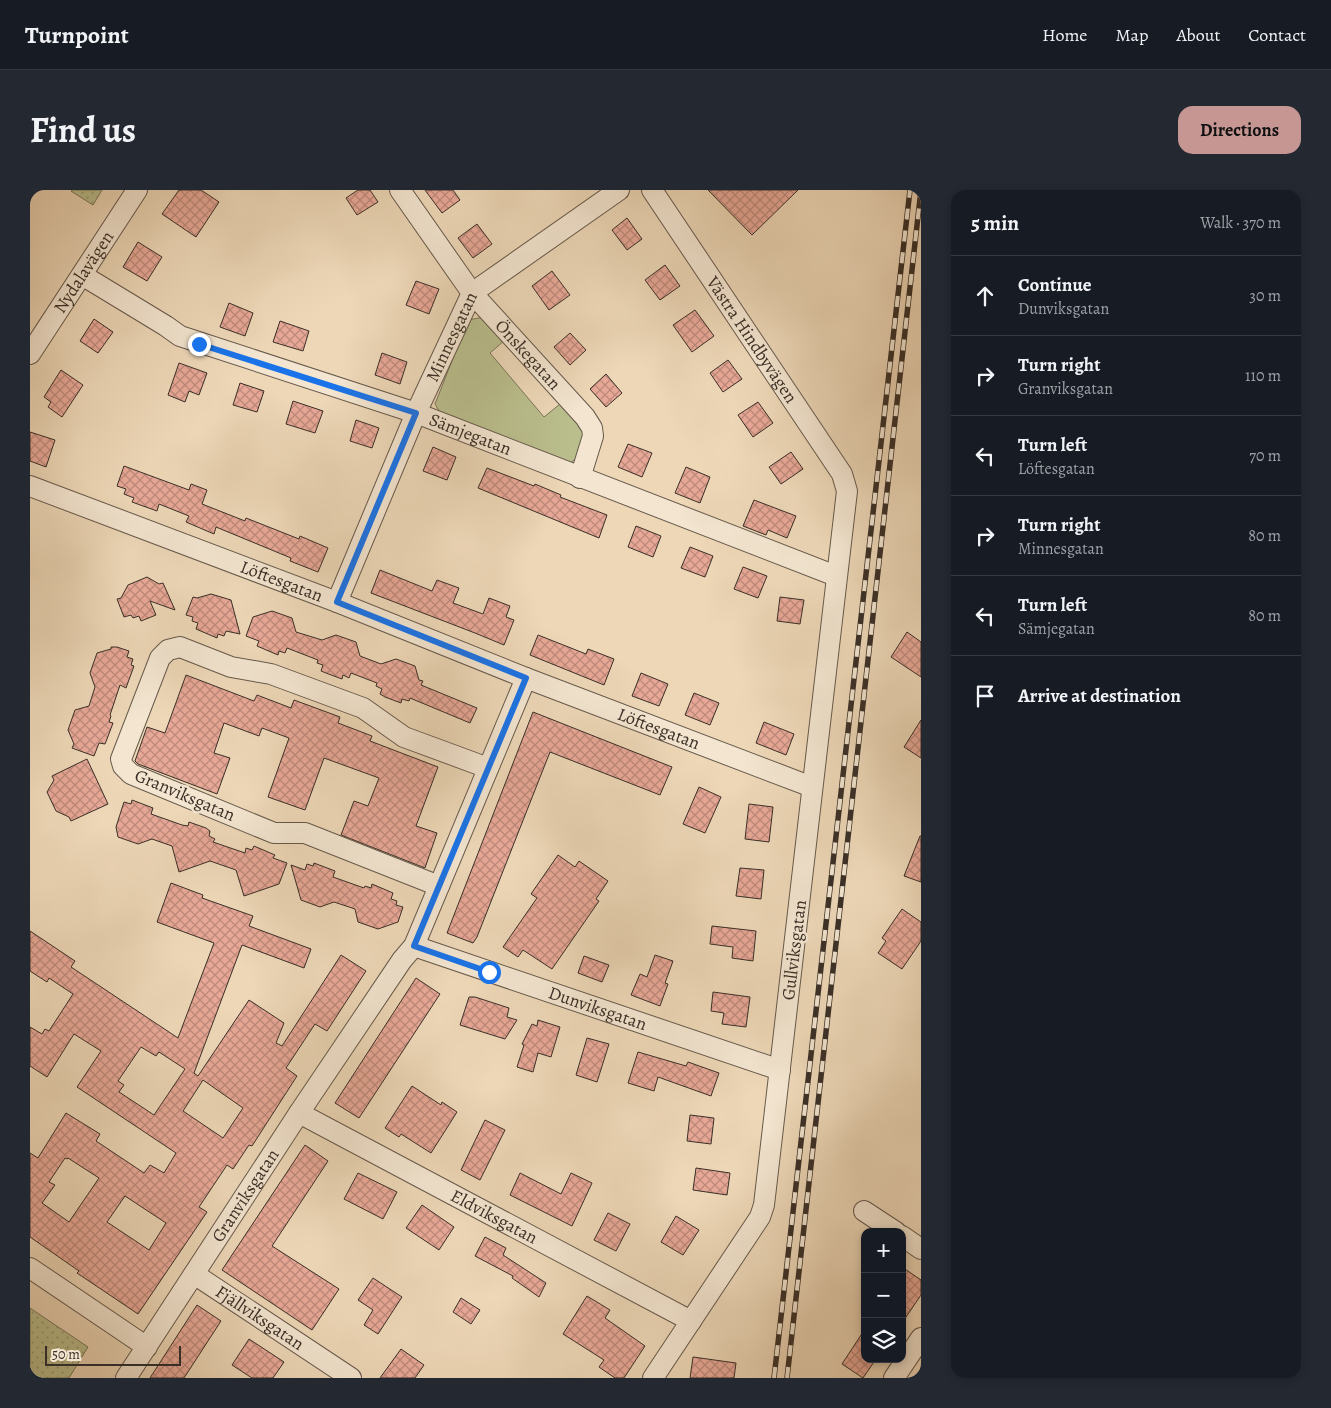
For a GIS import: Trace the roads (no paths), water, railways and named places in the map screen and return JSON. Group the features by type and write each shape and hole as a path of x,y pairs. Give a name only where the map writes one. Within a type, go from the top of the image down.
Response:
{"street":[{"name":"Nydalavägen","path":"30,354 137,190"},
{"name":"Önskegatan","path":"400,190 472,293 572,402 592,428 593,436 580,478"},
{"name":"Minnesgatan","path":"337,602 416,413 472,293 620,190"},
{"name":"Västra Hindbyvägen","path":"652,190 842,474 847,492"},
{"name":"Sämjegatan","path":"82,275 180,336 416,413 836,576"},
{"name":"Löftesgatan","path":"30,486 337,602 526,678 812,787"},
{"name":"Gullviksgatan","path":"653,1378 760,1217 764,1205 847,492"},
{"name":"Granviksgatan","path":"439,886 305,833 274,833 131,774 123,766 121,759 160,658 168,650 180,647 231,666 271,674 363,708 404,737 488,768"},
{"name":"Granviksgatan","path":"126,1378 299,1113 402,960 414,946 526,678"},
{"name":"Dunviksgatan","path":"414,946 780,1070"},
{"name":"Eldviksgatan","path":"299,1113 691,1321"},
{"path":"864,1210 890,1228"},
{"path":"906,1239 921,1249"},
{"path":"30,1268 147,1347"},
{"name":"Fjällviksgatan","path":"194,1274 351,1378"},
{"path":"894,1378 921,1338"}],"railway":[{"path":"774,1378 910,190"},
{"path":"787,1378 921,190"}]}
